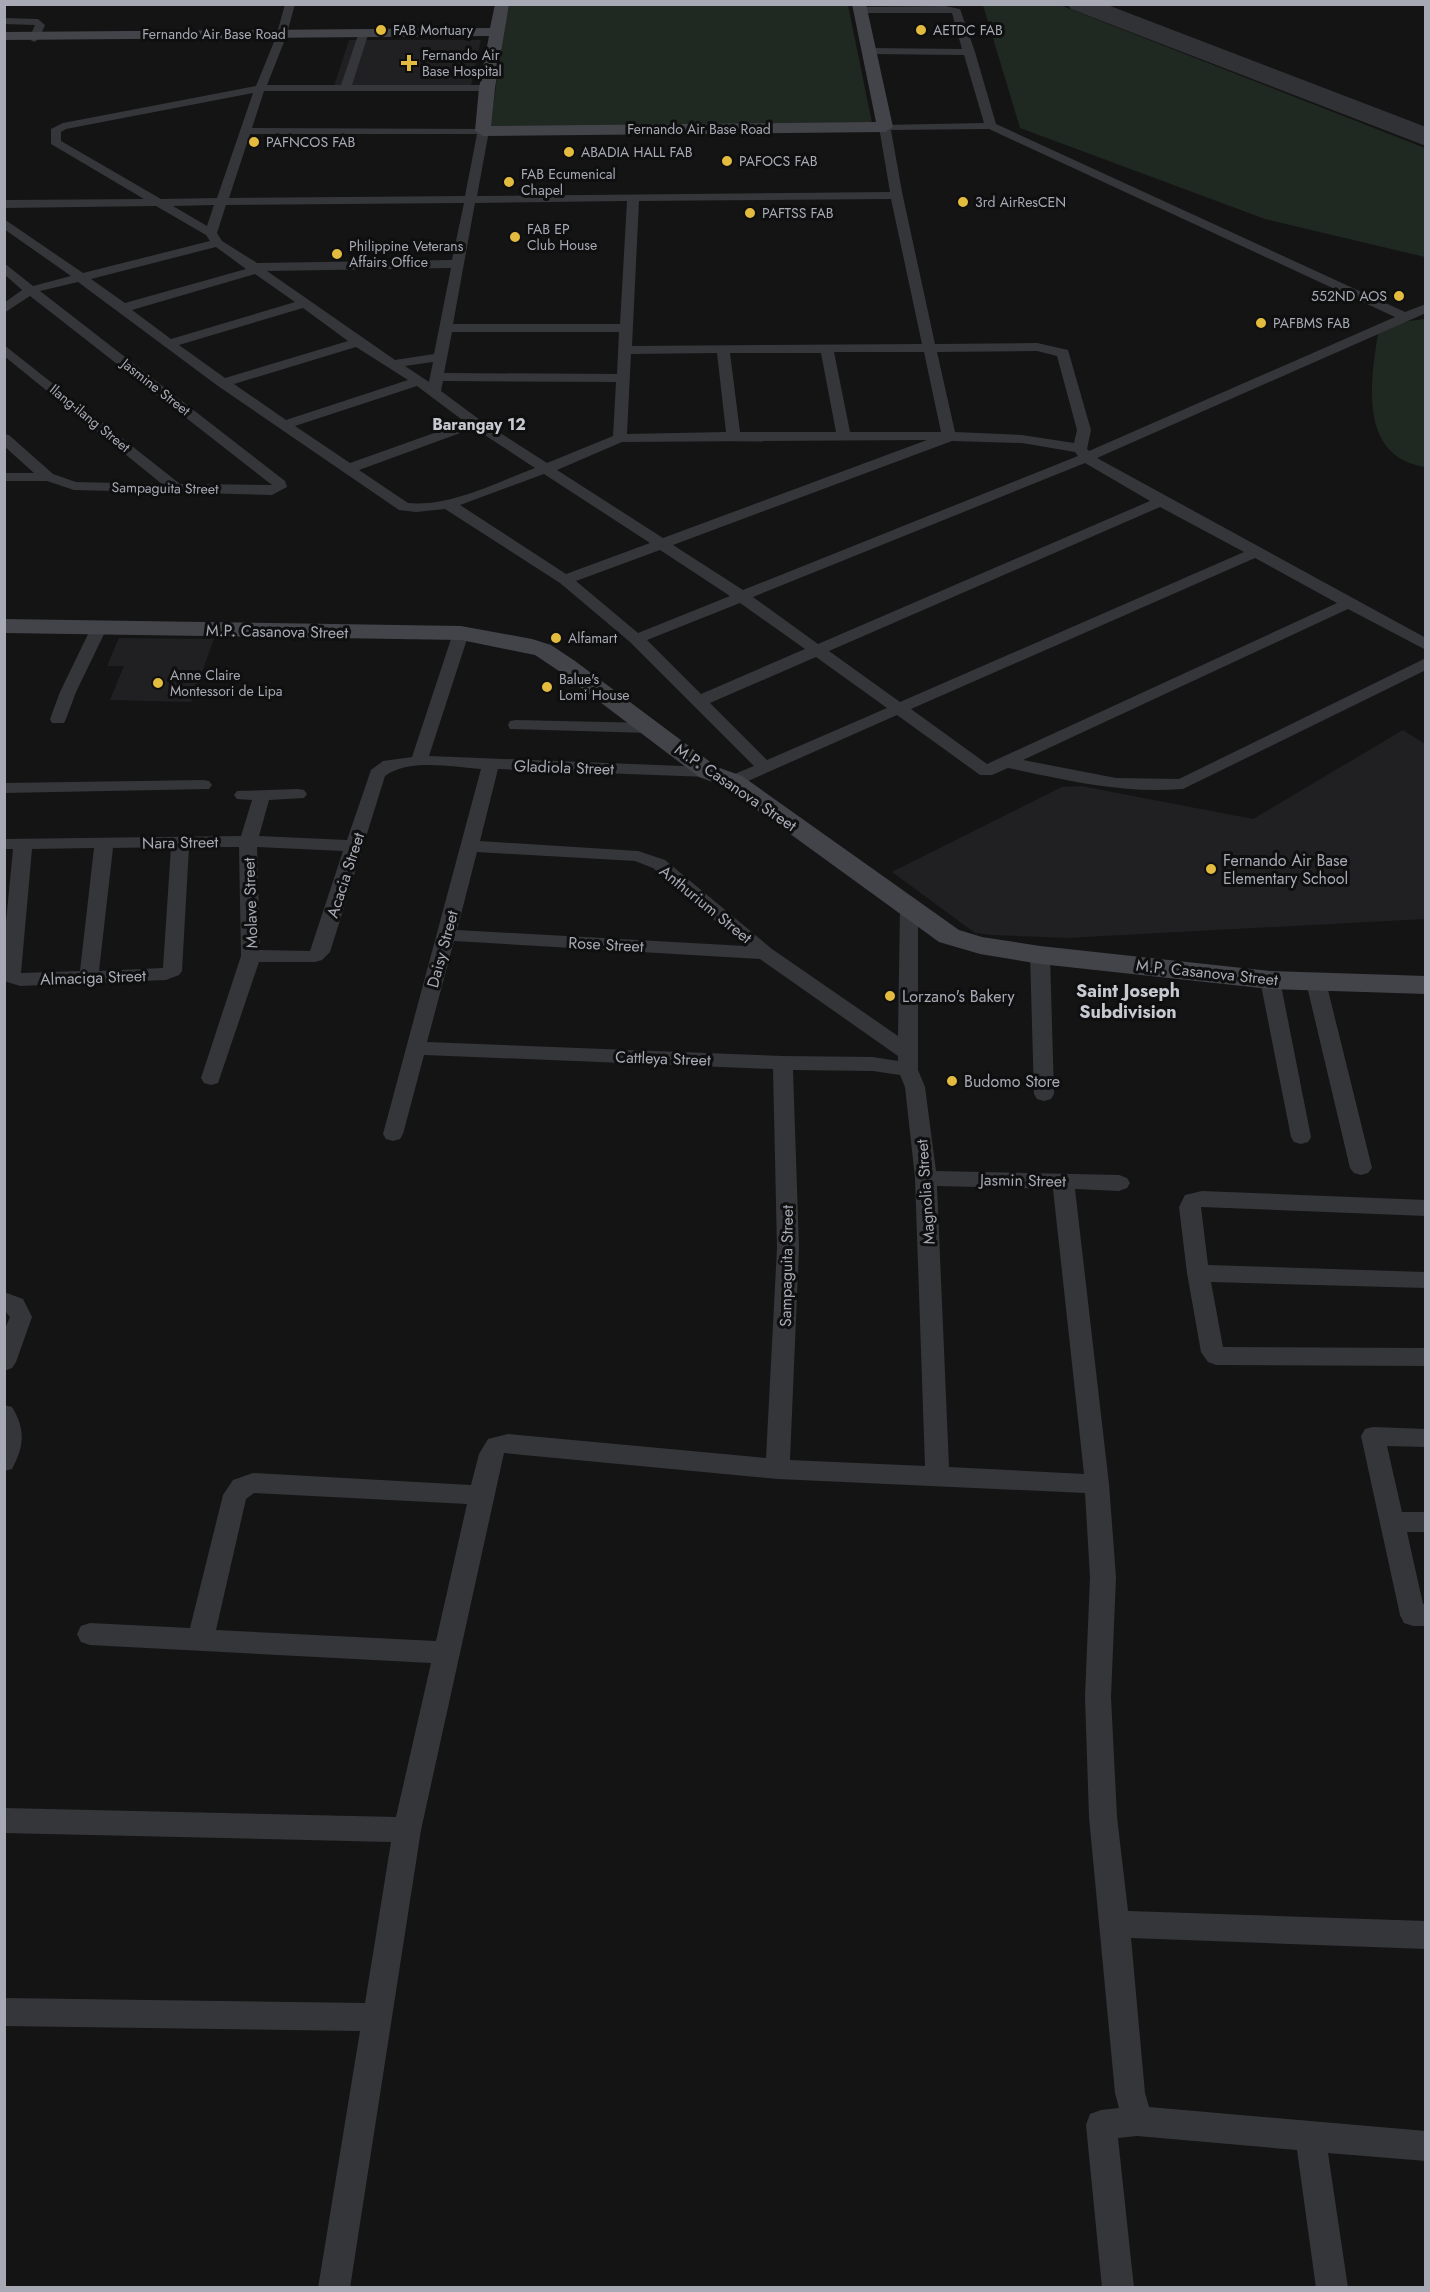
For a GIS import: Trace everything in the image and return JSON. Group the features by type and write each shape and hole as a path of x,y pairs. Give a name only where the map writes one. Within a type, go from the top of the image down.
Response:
{"street":[{"path":"214,238 222,200 290,4"},
{"path":"435,385 448,328 483,131 487,88 502,4"},
{"path":"949,437 859,7 956,11 991,126"},
{"path":"4,21 38,22 40,25 34,37"},
{"name":"Fernando Air Base Road","path":"7,39 496,34"},
{"path":"346,86 364,35"},
{"path":"869,51 970,52"},
{"path":"487,88 346,86 260,88 63,126 55,131 56,142 159,202 214,238 303,304 419,381 435,385 625,378"},
{"path":"885,127 991,126 1403,316"},
{"name":"Fernando Air Base Road","path":"483,131 885,127"},
{"path":"247,131 483,131"},
{"path":"4,204 222,200 897,195"},
{"path":"620,438 633,197"},
{"path":"4,223 124,308 223,383 404,507 427,508 448,504 549,469 620,438 844,435 1053,441 1083,453 1161,501 1425,645"},
{"path":"4,309 30,290 214,238"},
{"path":"124,308 253,268 458,264"},
{"name":"Jasmine Street","path":"5,267 30,290 280,484"},
{"path":"170,343 303,304"},
{"path":"636,639 1425,308"},
{"path":"448,328 625,328"},
{"path":"223,383 358,342"},
{"path":"626,350 1037,347 1063,353 1084,430 1083,453"},
{"name":"Ilang-ilang Street","path":"4,348 176,488"},
{"path":"827,349 844,435"},
{"path":"723,350 734,437"},
{"path":"393,364 440,357"},
{"path":"285,425 419,381"},
{"path":"435,385 475,423 741,596 986,771 1349,603"},
{"path":"347,470 475,423"},
{"path":"565,580 949,437"},
{"path":"4,438 48,477"},
{"path":"4,477 48,477"},
{"name":"Sampaguita Street","path":"48,477 74,486 272,490 278,489 280,484"},
{"path":"700,701 1161,501"},
{"path":"448,504 565,580 636,639 764,766"},
{"path":"733,781 1255,553"},
{"name":"M.P. Casanova Street","path":"4,626 461,633 524,644 543,650 708,772 733,781 909,909 950,936 980,945 1040,955 1270,980 1425,985"},
{"path":"58,719 68,692 99,628"},
{"path":"419,761 461,633"},
{"path":"1006,762 1127,787 1155,788 1183,784 1425,663"},
{"path":"516,725 650,728"},
{"name":"Gladiola Street","path":"419,761 708,772"},
{"name":"Acacia Street","path":"251,956 307,957 315,956 320,952 377,774 389,765 419,761"},
{"name":"Daisy Street","path":"393,1134 491,764"},
{"path":"4,788 202,785"},
{"name":"Molave Street","path":"211,1078 251,956 248,841 253,795 298,794"},
{"name":"Almaciga Street","path":"14,844 11,976 14,979 89,978 166,974 172,971 180,841"},
{"name":"Nara Street","path":"14,844 248,841 354,846"},
{"path":"89,978 104,843"},
{"name":"Anthurium Street","path":"470,846 638,856 659,864 765,953 909,1062"},
{"name":"Magnolia Street","path":"909,909 907,969 909,1062 915,1088 926,1178 937,1478"},
{"name":"Rose Street","path":"446,935 765,953"},
{"path":"1040,955 1044,1094"},
{"path":"1270,980 1301,1137"},
{"path":"1316,982 1361,1168"},
{"name":"Cattleya Street","path":"417,1048 783,1063 909,1062"},
{"name":"Sampaguita Street","path":"778,1469 788,1248 783,1063"},
{"name":"Jasmin Street","path":"926,1178 1119,1183"},
{"path":"1064,1181 1097,1484 1103,1577 1098,1697 1103,1817 1130,2093 1137,2121"},
{"path":"1425,1208 1202,1198 1193,1200 1190,1207 1198,1273 1212,1352 1216,1356 1425,1357"},
{"path":"1198,1273 1425,1280"},
{"path":"4,1300 15,1305 21,1317 4,1362"},
{"path":"4,1462 13,1443 6,1418"},
{"path":"1425,1438 1373,1436 1413,1615 1425,1615"},
{"path":"334,2288 407,1830 481,1494 491,1454 496,1446 508,1443 778,1469 1097,1484"},
{"path":"200,1641 235,1496 242,1487 253,1483 481,1494"},
{"path":"1391,1522 1425,1522"},
{"path":"90,1634 446,1653"},
{"path":"4,1820 407,1830"},
{"path":"1115,1924 1425,1935"},
{"path":"4,2012 377,2017"},
{"path":"1118,2288 1101,2125 1137,2121 1425,2146"},
{"path":"1310,2137 1332,2288"}],"shaded area":[{"path":"508,4 848,5 872,123 490,126"},
{"path":"983,5 1060,5 1425,148 1425,257 1265,219 1020,128"},
{"name":"Fernando Air Base Hospital","path":"349,40 481,40 471,86 334,86"},
{"path":"1425,319 1425,467 1404,460 1389,449 1379,433 1372,395 1378,334 1394,323"},
{"name":"Anne Claire Montessori de Lipa","path":"119,638 214,639 191,702 110,700 124,666 107,666"},
{"path":"1403,730 1425,744 1425,919 1066,938 991,935 975,933 892,872 1062,787 1081,786 1253,819"}],"taxiway":[{"path":"1080,4 1426,137"}],"place":[{"name":"FAB Mortuary","path":"381,30"},
{"name":"AETDC FAB","path":"921,30"},
{"name":"Fernando Air Base Hospital","path":"409,63"},
{"name":"PAFNCOS FAB","path":"254,142"},
{"name":"ABADIA HALL FAB","path":"569,152"},
{"name":"PAFOCS FAB","path":"727,161"},
{"name":"FAB Ecumenical Chapel","path":"509,182"},
{"name":"3rd AirResCEN","path":"963,202"},
{"name":"PAFTSS FAB","path":"750,213"},
{"name":"FAB EP Club House","path":"515,237"},
{"name":"Philippine Veterans Affairs Office","path":"337,254"},
{"name":"552ND AOS","path":"1399,296"},
{"name":"PAFBMS FAB","path":"1261,323"},
{"name":"Alfamart","path":"556,638"},
{"name":"Anne Claire Montessori de Lipa","path":"158,683"},
{"name":"Balue's Lomi House","path":"547,687"},
{"name":"Fernando Air Base Elementary School","path":"1211,869"},
{"name":"Lorzano's Bakery","path":"890,996"},
{"name":"Budomo Store","path":"952,1081"}],"district":[{"name":"Barangay 12","path":"479,424"},
{"name":"Saint Joseph Subdivision","path":"1128,1001"}]}
